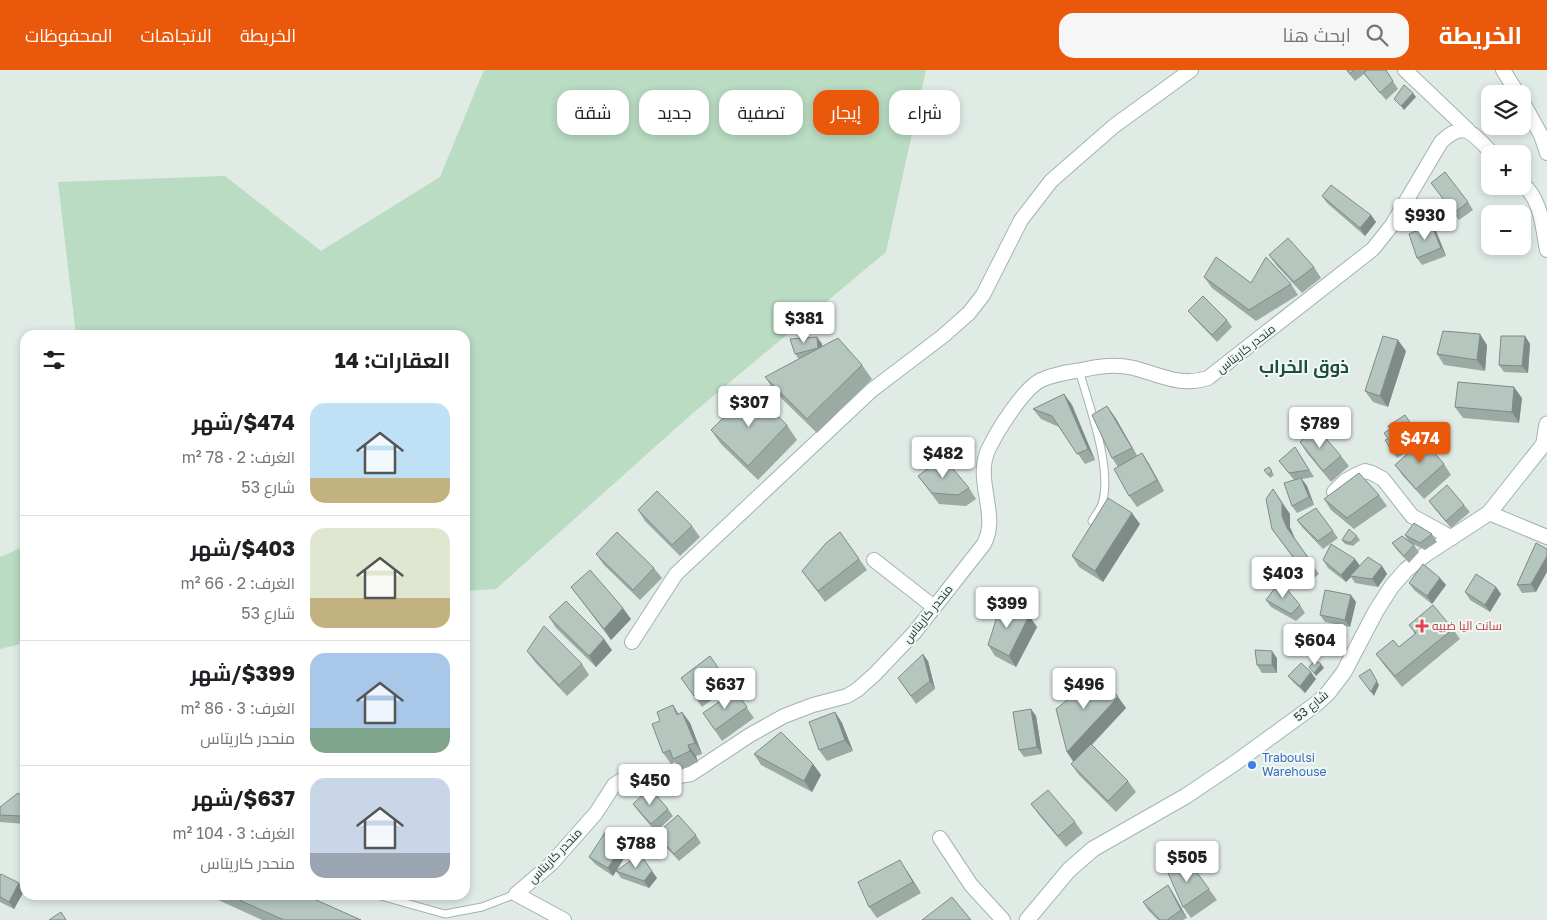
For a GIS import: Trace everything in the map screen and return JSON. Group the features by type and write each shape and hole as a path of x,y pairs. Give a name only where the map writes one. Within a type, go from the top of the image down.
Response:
{"street":[{"path":"632,642 676,574 872,390 943,336 976,304 1021,220 1052,181 1114,126 1191,70"},
{"path":"1405,70 1483,145"},
{"path":"1503,70 1512,85"},
{"path":"1531,117 1541,135 1547,153"},
{"name":"منحدر كاريتاس","path":"516,894 537,877 565,849 596,813 614,785 628,776 636,774 668,778 691,774 750,735 784,716 813,705 847,696 857,690 902,646 984,544 990,524 983,474 984,460 993,439 1025,392 1033,384 1050,376 1106,365 1136,368 1184,382 1197,382 1208,378 1374,248 1392,225 1440,142 1453,132 1460,130 1469,131"},
{"path":"1531,193 1540,209 1547,250"},
{"name":"شارع 53","path":"1027,920 1069,870 1088,853 1186,796 1235,763 1316,704 1328,693 1344,672 1376,611 1392,586 1414,563 1490,513 1546,441 1547,424"},
{"path":"1334,492 1345,481 1356,474 1372,473 1383,479 1412,516 1452,538"},
{"path":"1490,513 1547,537"},
{"path":"874,560 934,608"},
{"path":"940,838 971,885 1003,920"},
{"path":"516,894 564,920"}],"lane":[{"path":"1079,370 1103,458 1102,504 1092,521"},
{"path":"395,900 445,914 482,906 516,894"},
{"path":"439,920 445,914"}],"green space":[{"path":"484,70 926,70 922,90 889,90 889,135 912,135 886,252 693,413 496,589 470,591 470,330 75,330 58,182 225,176 321,251 440,177"},
{"path":"20,548 20,644 0,649 0,557"}],"building":[{"path":"1367,70 1386,70 1393,81 1380,93 1364,73"},
{"path":"1404,85 1413,93 1401,106 1394,99"},
{"path":"1445,172 1468,202 1454,213 1431,183"},
{"path":"1331,185 1371,215 1360,228 1322,196"},
{"path":"1431,224 1441,248 1417,258 1409,234"},
{"path":"1288,238 1314,267 1294,282 1269,255"},
{"path":"1216,257 1251,283 1266,257 1291,284 1249,310 1204,277"},
{"path":"1203,296 1227,320 1212,335 1188,311"},
{"path":"1443,331 1480,334 1477,360 1437,354"},
{"path":"1383,336 1398,340 1380,396 1365,391"},
{"path":"1501,336 1525,336 1522,366 1499,365"},
{"path":"817,337 818,348 795,354 790,339"},
{"path":"838,338 862,365 807,419 765,377"},
{"path":"1458,382 1514,387 1512,412 1455,407"},
{"path":"751,390 787,425 748,466 711,430"},
{"path":"1064,394 1088,449 1077,454 1052,416 1033,409"},
{"path":"1107,406 1132,448 1112,458 1092,415"},
{"path":"1405,415 1418,434 1392,451 1385,440 1388,439 1384,433 1390,429 1388,426"},
{"path":"1316,427 1341,456 1323,471 1300,442"},
{"path":"1423,440 1444,464 1416,489 1395,465"},
{"path":"1295,447 1309,470 1289,473 1279,461"},
{"path":"1142,453 1157,480 1129,496 1114,469"},
{"path":"943,457 969,488 958,495 932,493 918,476"},
{"path":"1269,467 1272,471 1268,475 1264,470"},
{"path":"1359,473 1379,495 1347,518 1324,499"},
{"path":"1301,478 1309,497 1292,506 1284,483"},
{"path":"1447,485 1464,505 1446,521 1429,501"},
{"path":"1273,489 1282,503 1282,516 1287,528 1312,563 1303,570 1272,529 1266,499"},
{"path":"657,491 692,526 672,545 638,510"},
{"path":"1108,498 1132,513 1095,571 1072,556"},
{"path":"1316,508 1333,531 1318,541 1297,520"},
{"path":"1414,523 1432,534 1420,543 1405,535"},
{"path":"1349,529 1357,536 1350,543 1342,540"},
{"path":"617,532 654,568 633,590 596,554"},
{"path":"840,532 859,559 818,591 802,571 826,543"},
{"path":"1402,536 1414,545 1404,556 1392,543"},
{"path":"1536,543 1547,549 1547,556 1531,584 1517,585"},
{"path":"1331,544 1355,559 1341,575 1323,560"},
{"path":"1368,557 1382,566 1372,579 1350,576"},
{"path":"1423,564 1440,578 1427,596 1409,583"},
{"path":"590,570 623,608 604,629 571,587"},
{"path":"1476,574 1496,587 1485,605 1465,592"},
{"path":"1280,581 1300,605 1291,614 1266,600"},
{"path":"1325,590 1351,595 1345,620 1320,615"},
{"path":"566,601 604,639 589,656 549,617"},
{"path":"1001,604 1029,616 1009,656 988,645"},
{"path":"1433,605 1453,629 1395,676 1376,654 1393,640 1399,647 1416,633 1409,625"},
{"path":"544,626 582,664 559,685 527,651"},
{"path":"1255,650 1272,651 1272,665 1257,665"},
{"path":"923,654 930,681 911,696 898,678"},
{"path":"710,656 723,675 694,696 681,678"},
{"path":"1315,660 1321,664 1314,673 1309,667"},
{"path":"1301,663 1311,672 1300,686 1288,676"},
{"path":"1370,669 1377,681 1371,692 1359,676"},
{"path":"1100,674 1118,697 1067,752 1056,709"},
{"path":"735,691 747,707 715,730 703,713"},
{"path":"673,705 677,715 682,712 695,743 688,745 690,751 673,759 670,750 663,753 652,724 660,721 657,712"},
{"path":"1031,709 1037,747 1019,750 1013,712"},
{"path":"835,712 845,740 819,750 809,722"},
{"path":"781,732 813,764 804,781 754,754"},
{"path":"1091,744 1128,781 1108,801 1071,764"},
{"path":"650,788 668,809 651,824 633,804"},
{"path":"1048,790 1075,822 1058,836 1031,804"},
{"path":"18,793 20,794 20,816 0,815 0,807"},
{"path":"678,815 696,835 674,854 656,834"},
{"path":"608,828 626,839 608,868 589,857"},
{"path":"640,854 652,871 644,881 616,871"},
{"path":"1187,859 1209,889 1183,907 1168,873"},
{"path":"900,860 913,882 869,907 858,882"},
{"path":"1,874 19,883 9,902 0,897"},
{"path":"1168,885 1181,910 1167,920 1160,920 1143,902"},
{"path":"952,897 971,920 922,920"},
{"path":"239,900 316,900 361,920 284,920"},
{"path":"61,912 66,920 49,920"}],"place":[{"name":"سانت اليا ضبيه","path":"1422,626"},
{"name":"Traboulsi Warehouse","path":"1252,765"}],"district":[{"name":"ذوق الخراب","path":"1304,367"}]}
